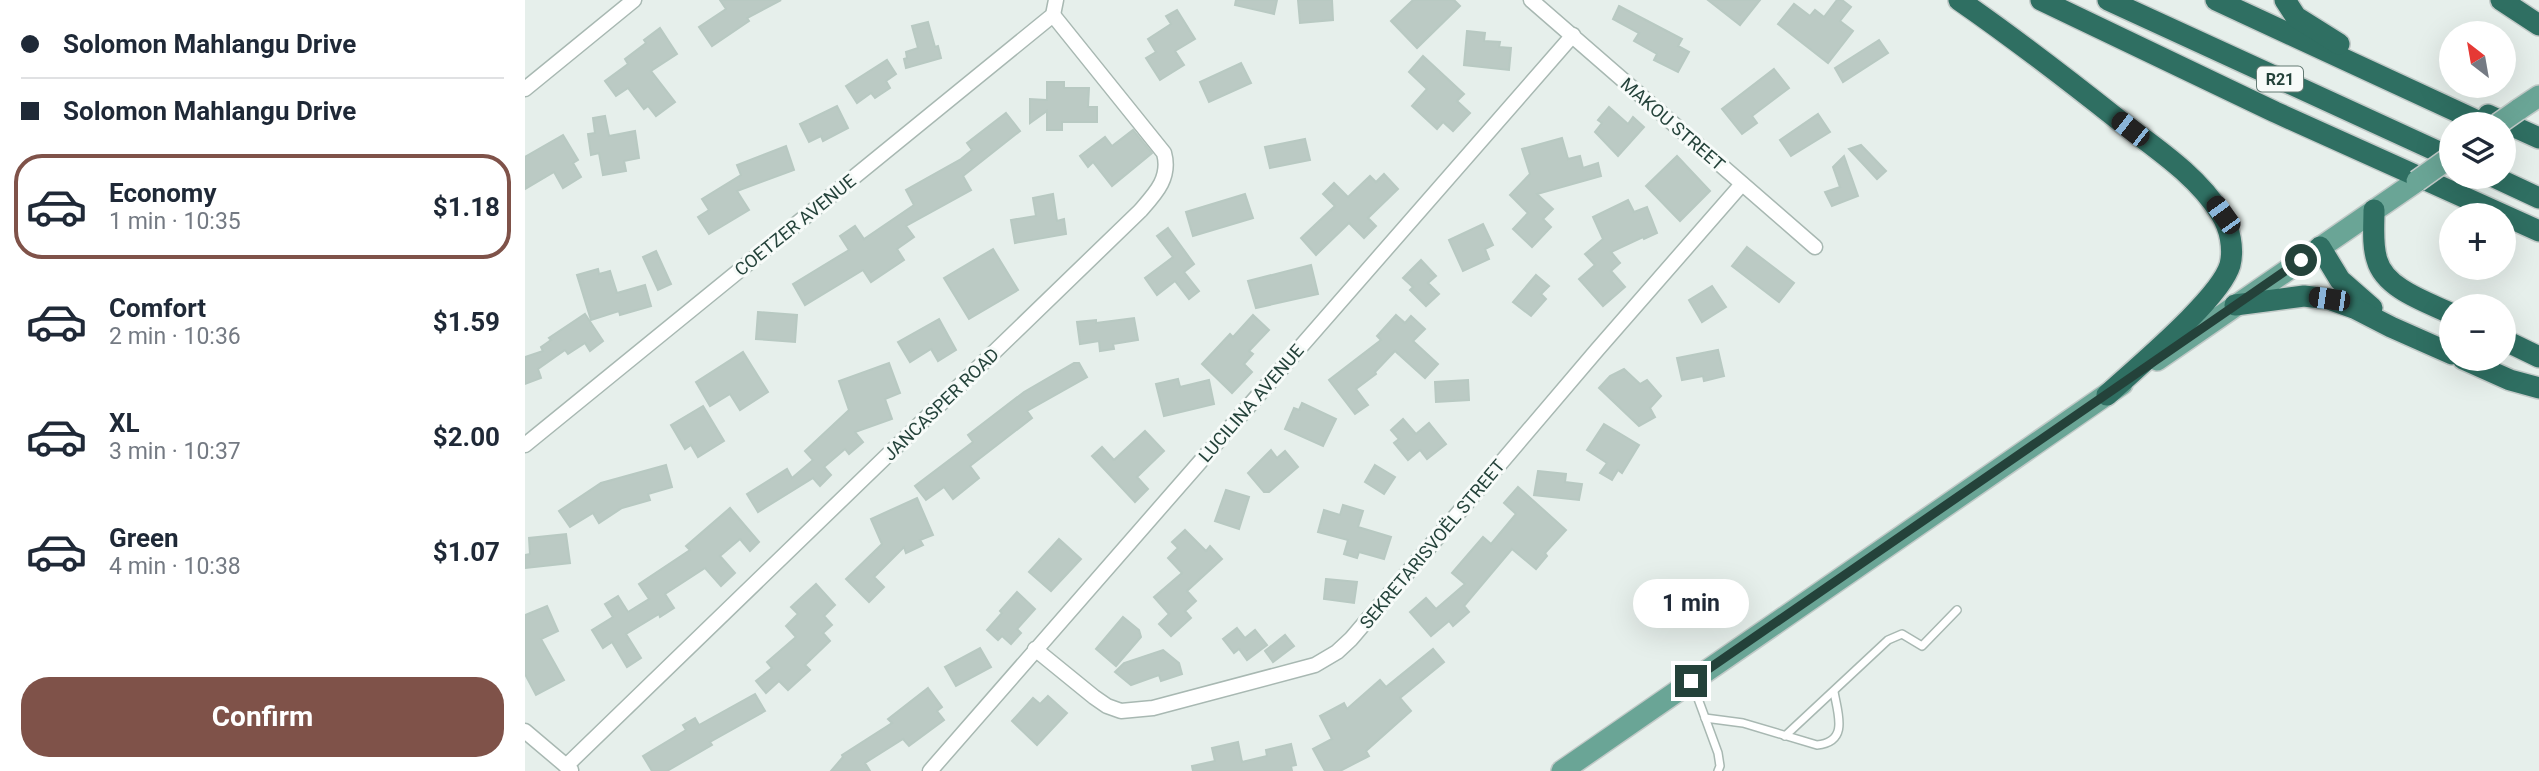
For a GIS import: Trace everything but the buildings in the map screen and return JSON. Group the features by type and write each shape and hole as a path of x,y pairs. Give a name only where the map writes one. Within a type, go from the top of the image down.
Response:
{"highway":[{"path":"1959,0 2167,157 2206,193 2223,215 2228,228 2231,254 2221,283 2198,309 2107,395"},
{"path":"2041,0 2275,112 2539,231"},
{"name":"R21","path":"2108,0 2439,151"},
{"name":"R21","path":"2216,0 2458,112"},
{"path":"2285,0 2297,17 2332,40 2539,138"},
{"path":"2501,0 2539,25"},
{"path":"2516,138 2539,149"},
{"path":"2516,187 2539,198"},
{"path":"2374,210 2374,249 2377,263 2385,275 2398,286 2439,307"},
{"path":"2320,247 2348,289 2382,315 2427,342"},
{"path":"2235,304 2304,296 2329,299 2439,348"},
{"path":"2516,346 2539,357"},
{"path":"2490,371 2539,388"}],"main road":[{"path":"2516,112 2539,96"},
{"path":"1566,770 2235,304 2439,166"}],"street":[{"path":"525,89 634,0"},
{"path":"1053,15 1056,0"},
{"name":"MAKOU STREET","path":"1531,0 1815,247"},
{"name":"COETZER AVENUE","path":"525,445 1053,15"},
{"name":"JANCASPER ROAD","path":"569,769 1156,193 1166,170 1164,153 1053,15"},
{"name":"LUCILINA AVENUE","path":"930,771 1573,35"},
{"name":"SEKRETARISVOËL STREET","path":"1035,649 1094,697 1107,706 1121,710 1153,708 1315,665 1327,659 1351,639 1742,184"},
{"path":"525,731 569,769"}],"lane":[{"path":"1785,736 1888,640 1902,634 1922,646 1957,610"},
{"path":"1691,681 1722,769"},
{"path":"1705,718 1743,723 1817,745 1827,744 1834,739 1840,722 1834,692"}],"route":[{"path":"1691,681 2301,260"}]}
